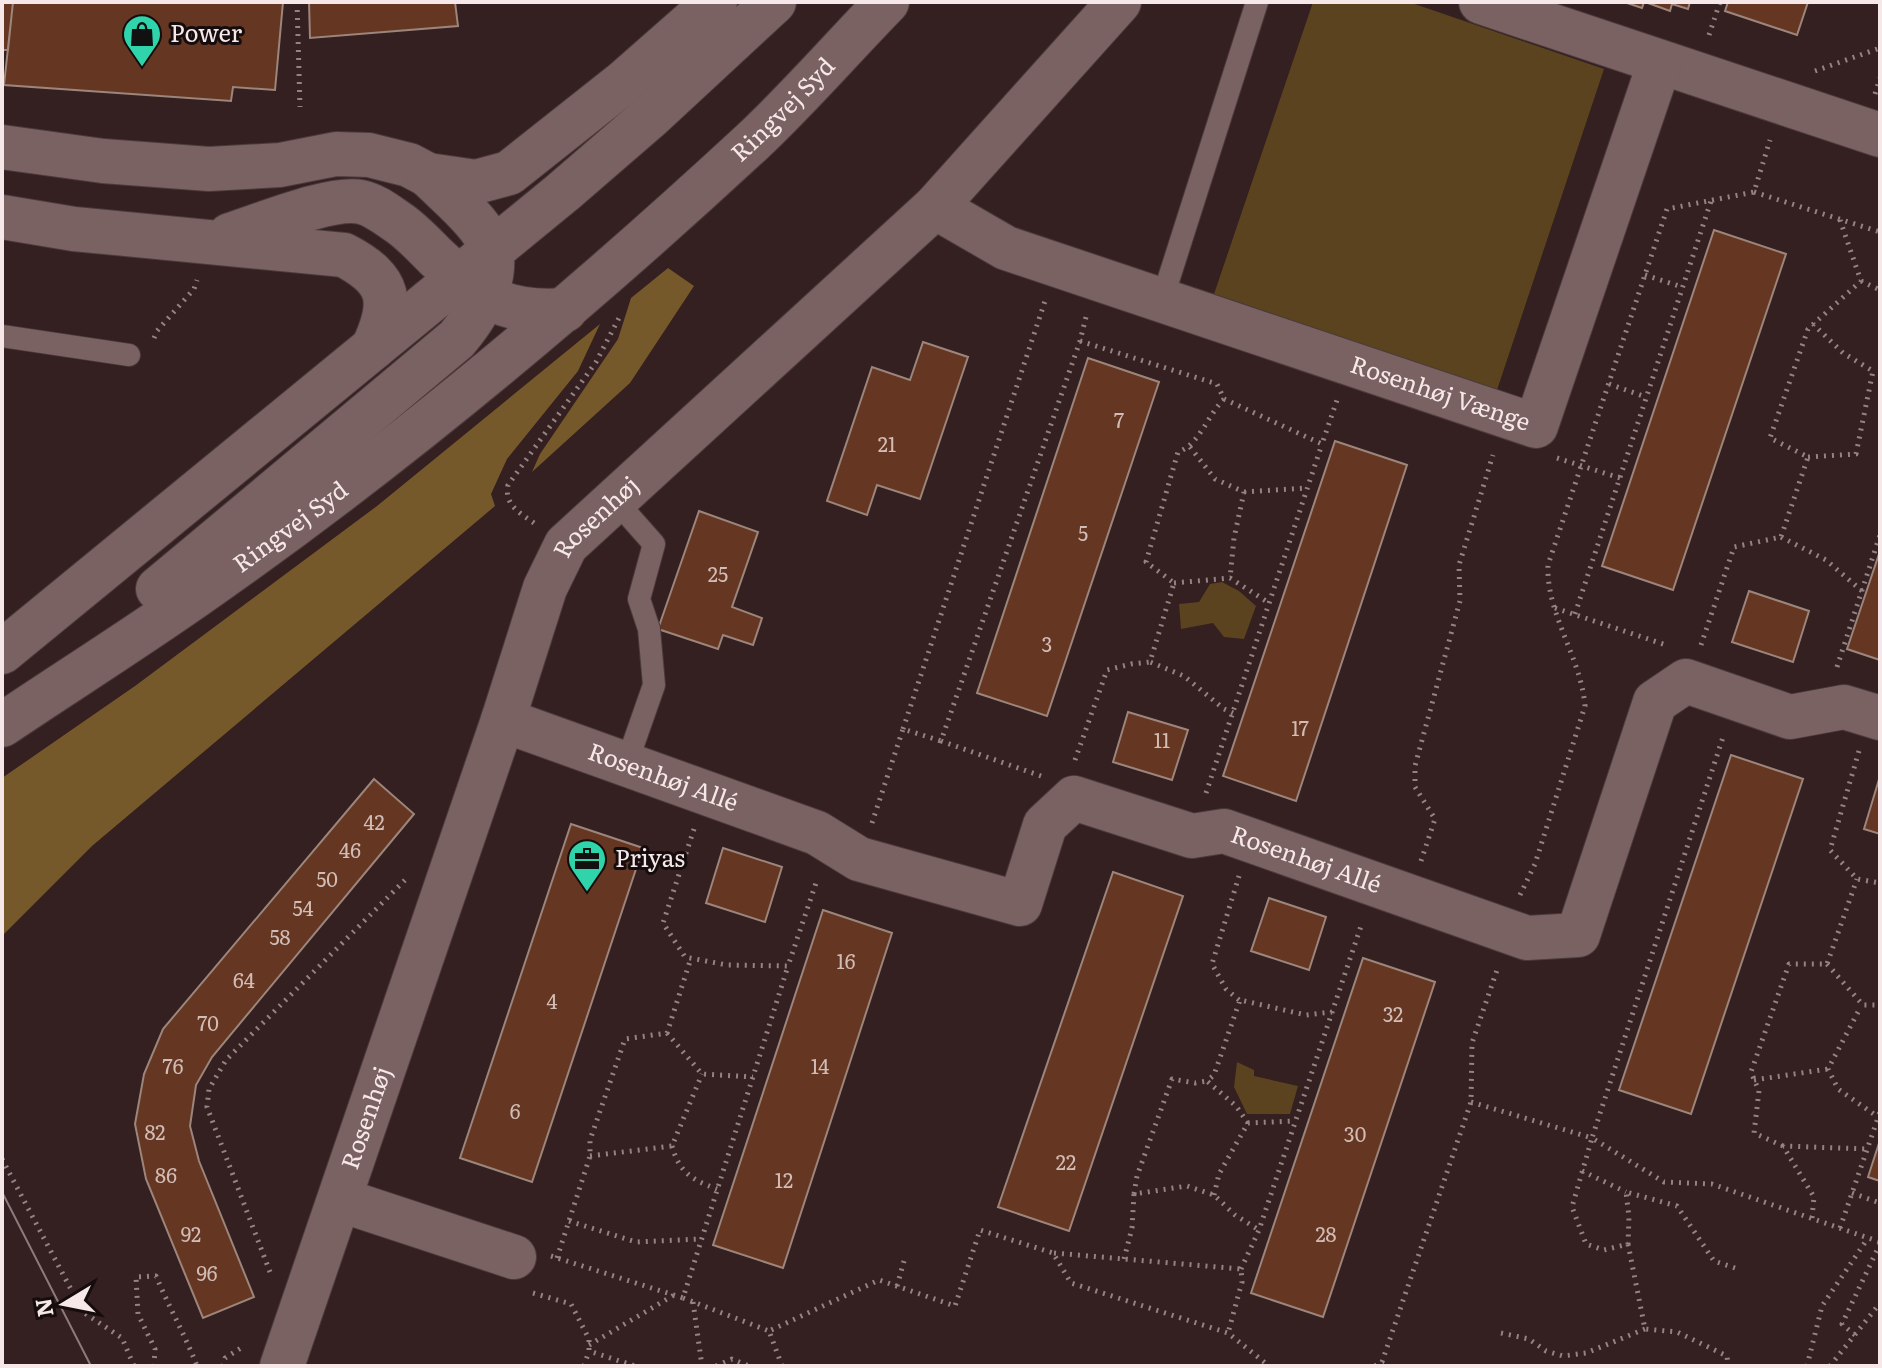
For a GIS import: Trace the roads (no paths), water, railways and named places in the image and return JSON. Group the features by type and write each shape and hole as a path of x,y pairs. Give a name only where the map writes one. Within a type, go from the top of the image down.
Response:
{"street":[{"path":"428,175 476,182 495,179 516,168 624,82 715,2"},
{"path":"2,718 457,339 473,320 472,288 492,250 652,115 774,2"},
{"name":"Ringvej Syd","path":"2,725 194,597 386,455 565,310 754,140 887,2"},
{"name":"Rosenhøj","path":"282,1366 341,1200 545,588 566,545 935,207 1119,2"},
{"path":"1481,2 1880,135"},
{"name":"Rosenhøj Vænge","path":"935,207 1006,248 1536,426 1660,62"},
{"path":"2,147 103,161 209,169 280,165 336,154 369,155 409,165 428,175 481,229 492,250"},
{"path":"209,242 339,202 363,202 406,228 472,288 513,308 539,312 565,310"},
{"path":"2,217 74,229 333,252 353,259 377,280 387,299 385,321 373,348"},
{"path":"2,652 373,348 472,288"},
{"name":"Rosenhøj Allé","path":"503,720 817,833 844,850 1020,904 1045,825 1073,784 1192,836 1224,831 1527,938 1578,935 1655,702 1686,681 1790,717 1844,707 1875,716"},
{"name":"Rosenhøj","path":"341,1200 522,1275"}],"lane":[{"path":"1162,300 1257,2"},
{"path":"2,336 129,355"},
{"path":"615,500 654,544 639,599 649,629 654,685 626,765"}],"tram line":[{"path":"2,1192 91,1366"}],"place":[{"name":"Power","path":"142,68"},
{"name":"Priyas","path":"587,893"}]}
